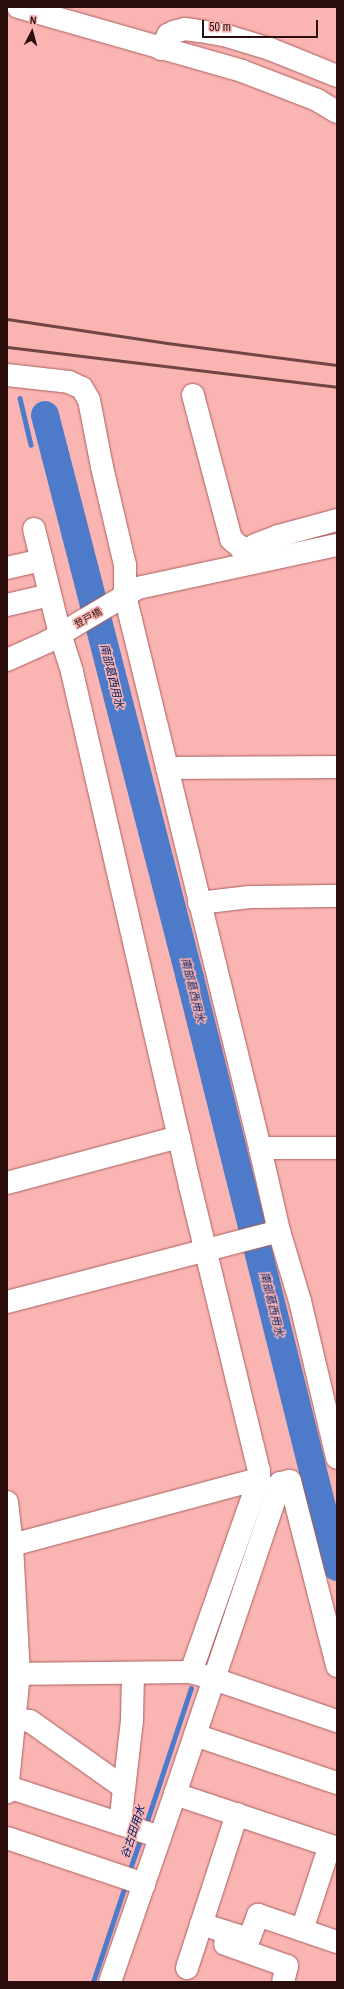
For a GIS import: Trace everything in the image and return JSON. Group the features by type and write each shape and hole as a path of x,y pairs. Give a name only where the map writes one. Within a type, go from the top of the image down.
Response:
{"street":[{"path":"18,7 242,71 317,100 337,112"},
{"path":"161,49 168,35 174,32 185,29 200,31 227,36 270,49 337,76"},
{"path":"7,375 69,382 82,388 89,400 102,467 125,565 121,599 166,768 260,1148 274,1232 300,1301 330,1401 337,1458"},
{"path":"193,395 231,538 240,547 255,555 284,557 337,545"},
{"path":"255,555 255,545 278,536 337,520"},
{"path":"34,529 60,634 72,672 179,1138 259,1471 259,1480 191,1672"},
{"name":"登戸橋","path":"7,660 47,642 138,588 255,555"},
{"path":"7,568 42,560"},
{"path":"7,605 50,595"},
{"path":"166,768 337,767"},
{"path":"199,903 250,897 337,896"},
{"path":"7,1183 179,1138"},
{"path":"260,1148 337,1148"},
{"path":"7,1302 274,1232"},
{"path":"12,1545 259,1480"},
{"path":"110,1982 280,1483 290,1481 337,1666"},
{"path":"8,1514 12,1545 13,1674 15,1719 7,1789 160,1837"},
{"path":"13,1674 191,1672 214,1678 337,1721"},
{"path":"120,1824 123,1787 127,1769 132,1720 133,1673"},
{"path":"15,1719 30,1721 123,1787"},
{"path":"195,1734 337,1783"},
{"path":"175,1794 333,1847 302,1930"},
{"path":"187,1968 237,1814"},
{"path":"7,1838 144,1884"},
{"path":"201,1924 249,1939 258,1915 337,1942"},
{"path":"228,1933 225,1945 287,1966 283,1982"}],"waterway":[{"name":"谷古田用水","path":"20,398 31,445"},
{"name":"南部葛西用水","path":"45,415 190,978 337,1567"},
{"name":"谷古田用水","path":"145,1827 191,1688"},
{"name":"谷古田用水","path":"129,1872 141,1838"},
{"name":"谷古田用水","path":"93,1982 126,1883"}],"railway":[{"path":"7,319 167,343 337,365"},
{"path":"7,347 337,387"}]}
